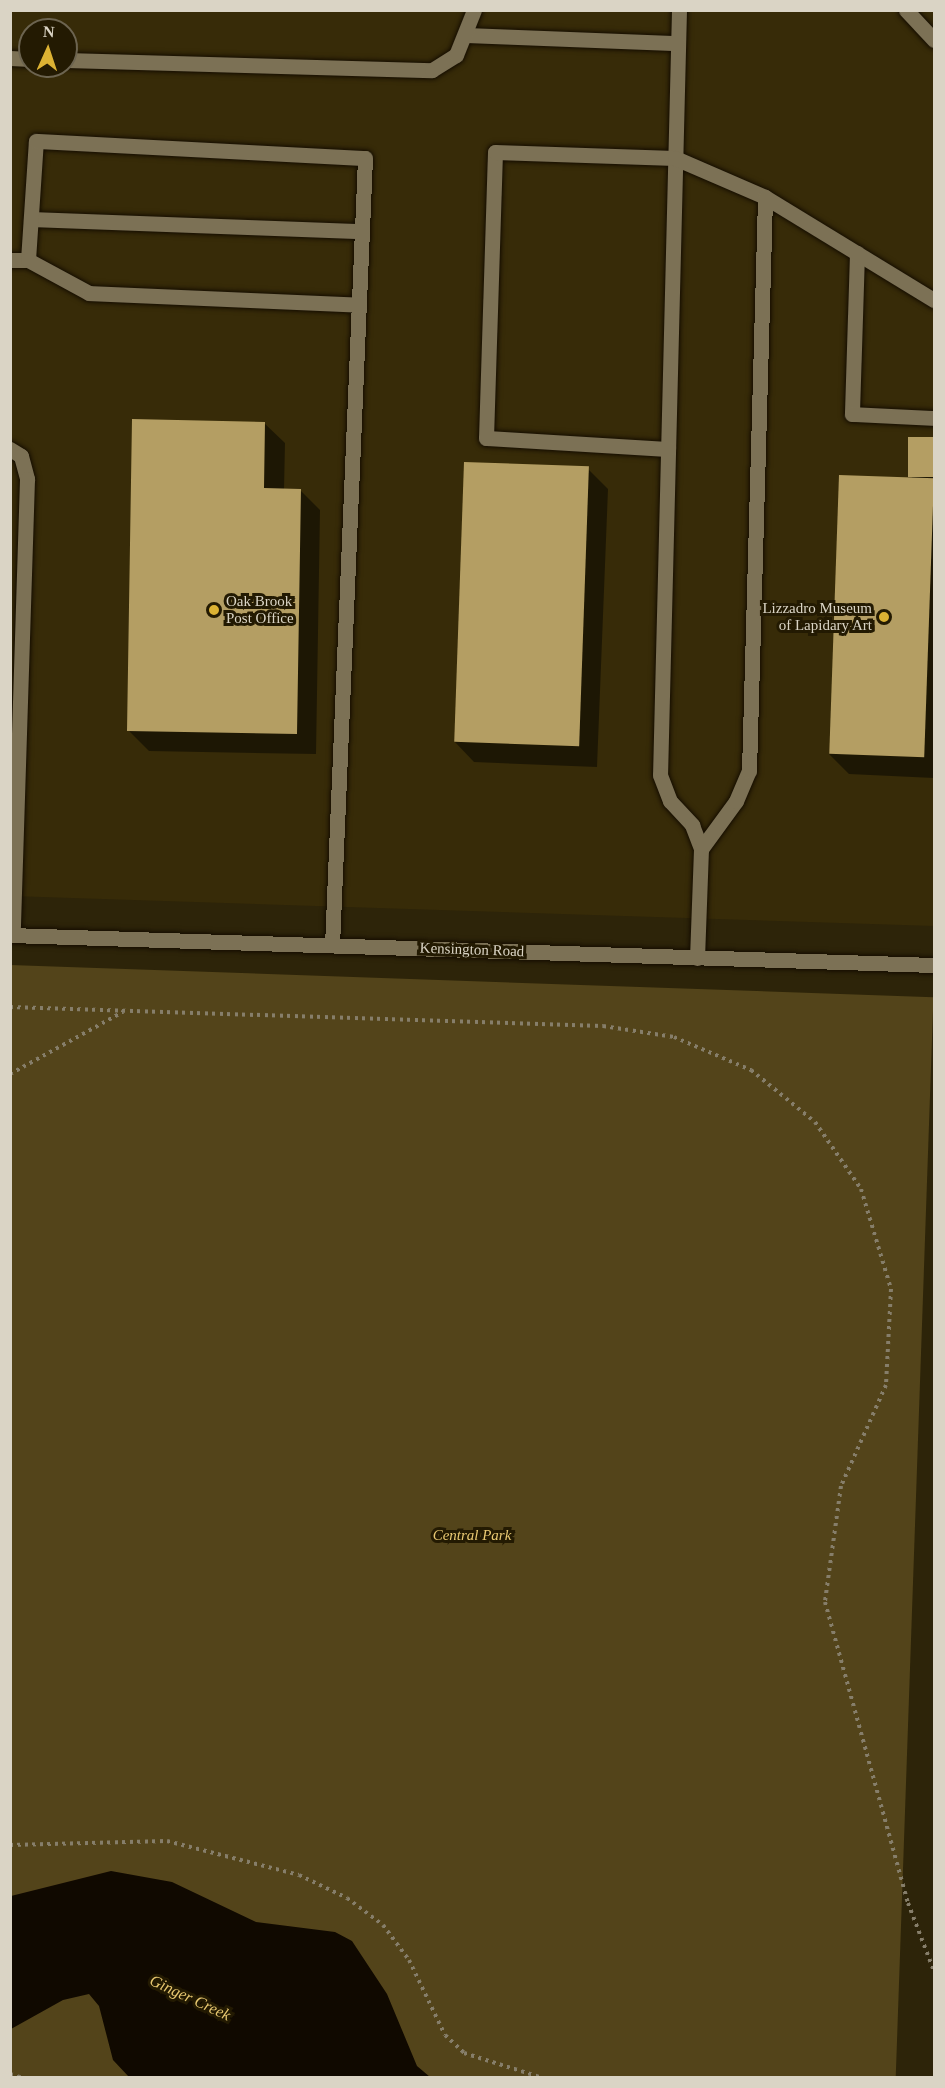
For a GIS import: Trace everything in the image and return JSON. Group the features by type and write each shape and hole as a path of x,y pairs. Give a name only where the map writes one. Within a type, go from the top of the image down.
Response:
{"lane":[{"path":"78,60 432,70 456,55 467,35 474,10"},
{"path":"679,10 660,775 670,801 692,825 701,849 697,958"},
{"path":"906,10 934,40"},
{"path":"467,35 678,43"},
{"path":"28,260 36,141 365,158 333,945"},
{"path":"668,449 486,438 495,152 675,158 765,197 934,300"},
{"path":"701,849 736,801 749,771 765,197"},
{"path":"31,219 362,231"},
{"path":"857,253 852,414 934,418"},
{"path":"10,260 28,260 88,293 359,305"},
{"path":"10,449 21,456 27,479 12,935"},
{"name":"Kensington Road","path":"12,935 934,965"}],"path":[{"path":"10,1007 603,1026 674,1037 751,1070 815,1122 861,1189 891,1289 886,1385 841,1486 825,1602 908,1903 934,1971"},
{"path":"10,1074 126,1011"},
{"path":"10,1845 113,1838 166,1841 299,1875 347,1898 383,1925 409,1960 445,2034 464,2053 543,2078"},
{"path":"10,2074 22,2078"}],"shaded area":[{"path":"11,11 934,11 934,926 11,896"}],"green space":[{"name":"Central Park","path":"10,965 933,997 896,2078 10,2078"}],"water":[{"name":"Ginger Creek","path":"111,1871 172,1882 256,1922 335,1932 352,1941 387,1994 417,2066 430,2077 129,2077 113,2060 99,2006 89,1994 63,2000 11,2029 11,1896"}],"building":[{"name":"Oak Brook Post Office","path":"132,419 265,422 264,488 301,489 297,734 127,731"},
{"path":"908,437 934,437 934,477 908,477"},
{"path":"464,462 589,466 579,746 454,742"},
{"name":"Lizzadro Museum of Lapidary Art","path":"839,475 934,478 924,757 829,754"}],"place":[{"name":"Oak Brook Post Office","path":"214,610"},
{"name":"Lizzadro Museum of Lapidary Art","path":"884,617"}]}
